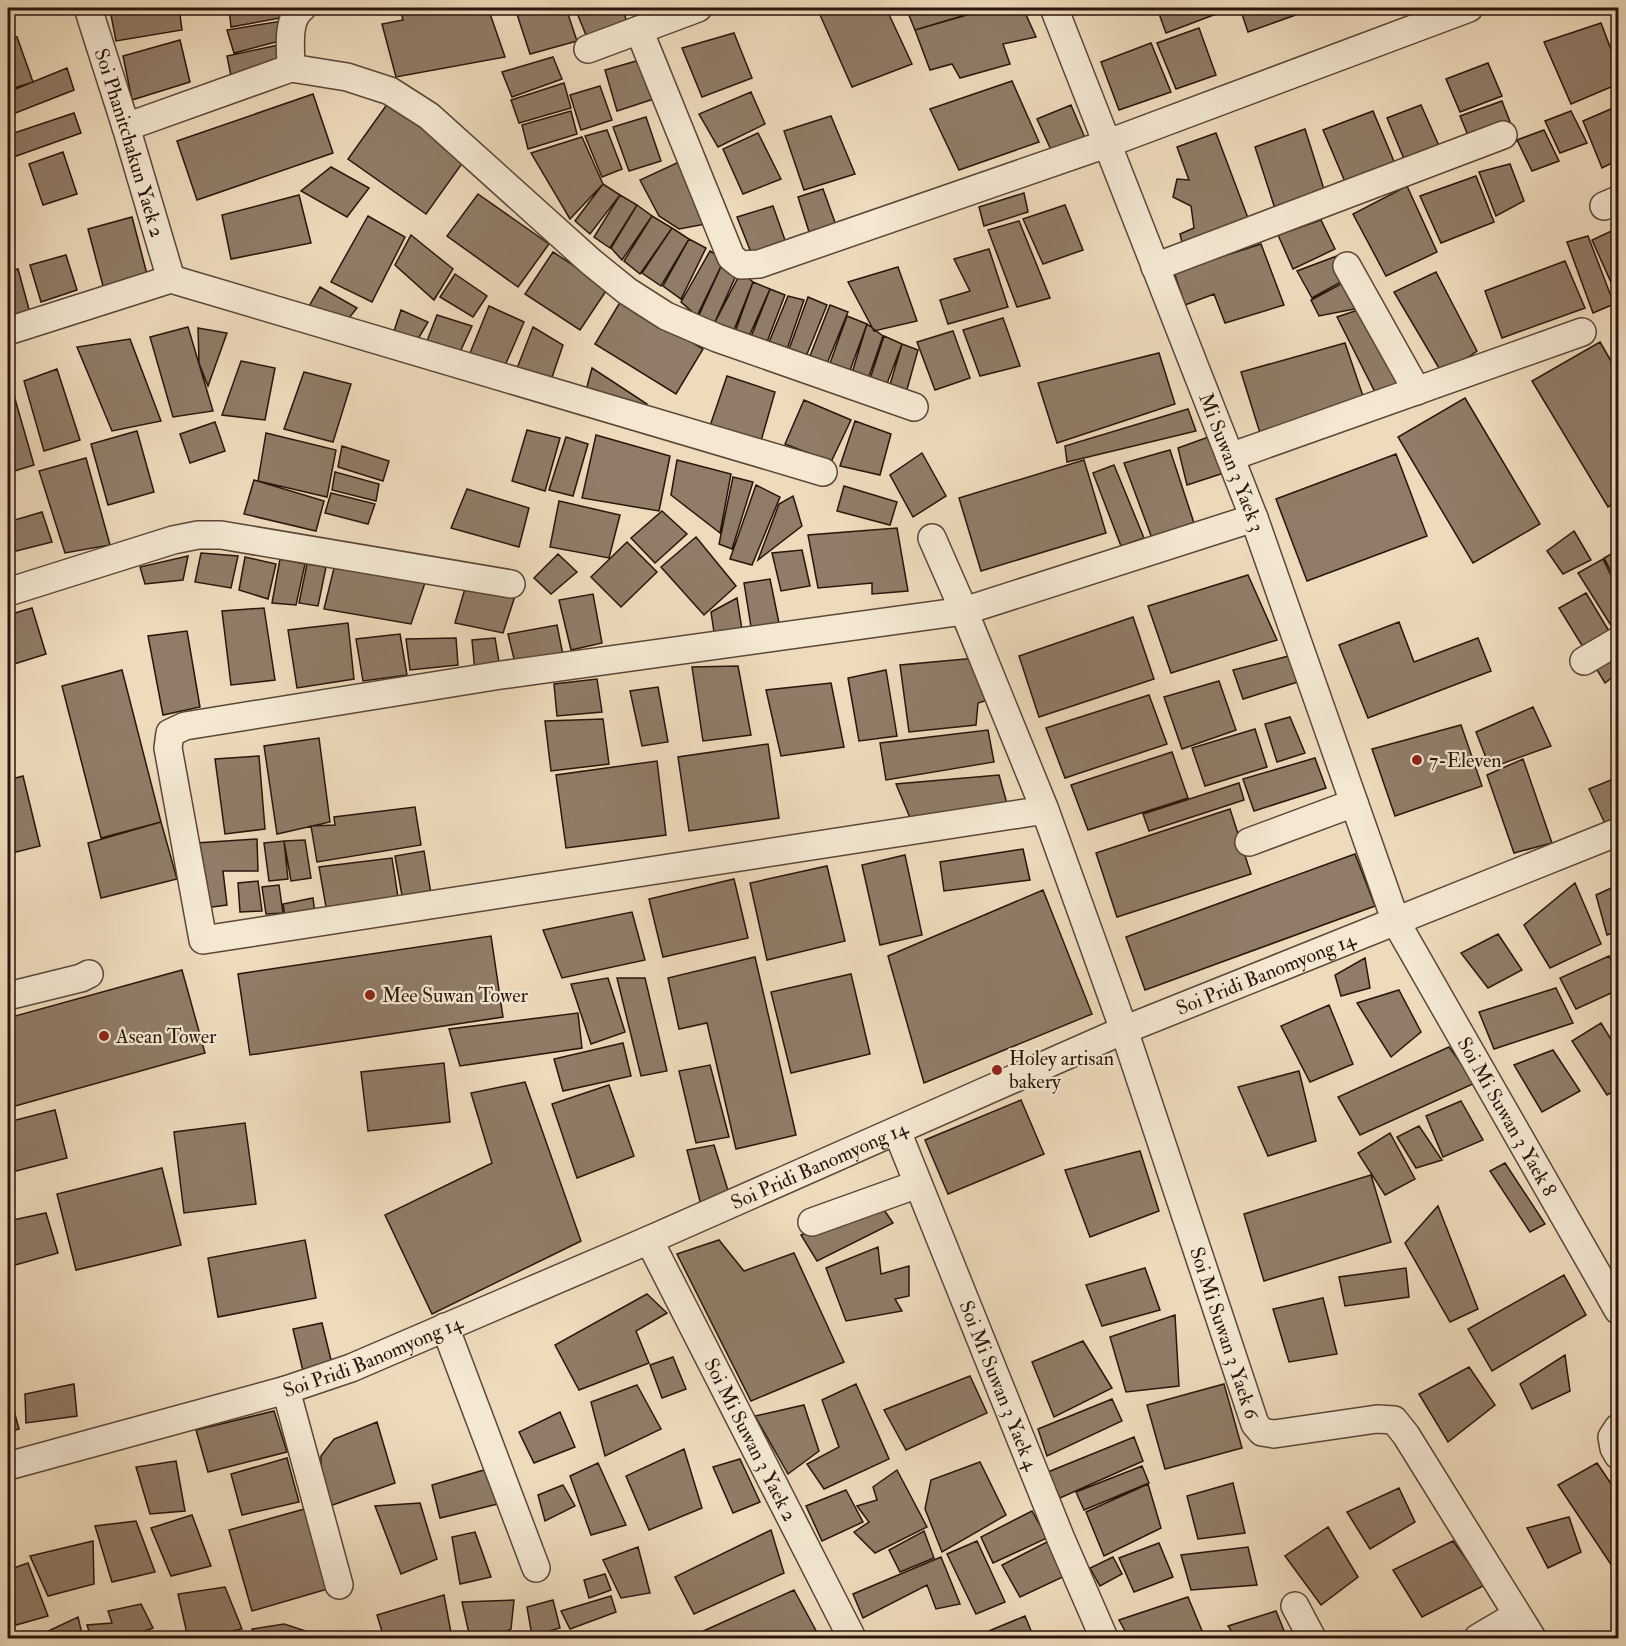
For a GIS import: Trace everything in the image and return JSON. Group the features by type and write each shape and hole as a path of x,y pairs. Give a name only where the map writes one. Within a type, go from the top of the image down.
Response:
{"street":[{"name":"Soi Phanitchakun Yaek 2","path":"88,8 171,279"},
{"path":"291,68 291,32 298,10 302,8"},
{"path":"588,49 698,8"},
{"name":"Mi Suwan 3 Yaek 3","path":"1054,8 1254,518 1396,921"},
{"path":"639,30 731,257 741,265 759,264 1106,144 1470,8"},
{"path":"126,127 291,68 347,77 390,91 429,116 590,261 627,291 666,316 717,338 914,407"},
{"path":"1155,267 1503,135"},
{"path":"1347,266 1417,391"},
{"path":"8,331 171,279 823,472"},
{"path":"1230,457 1582,332"},
{"path":"1046,810 203,940 168,748 170,733 185,726 501,675 964,611 1254,518"},
{"path":"8,592 172,540 198,534 221,535 511,585"},
{"path":"932,538 1046,810 1124,1030"},
{"path":"1584,661 1618,641"},
{"path":"1249,842 1354,803"},
{"name":"Soi Pridi Banomyong 14","path":"8,1466 286,1390 351,1368 649,1240 1124,1030 1618,832"},
{"name":"Soi Mi Suwan 3 Yaek 8","path":"1396,921 1618,1310"},
{"path":"8,996 89,974"},
{"name":"Soi Mi Suwan 3 Yaek 6","path":"1124,1030 1255,1424 1262,1432 1274,1434 1377,1419 1394,1420 1406,1435 1532,1638"},
{"name":"Soi Mi Suwan 3 Yaek 4","path":"897,1131 1061,1539 1104,1638"},
{"path":"812,1222 918,1184"},
{"name":"Soi Mi Suwan 3 Yaek 2","path":"649,1240 852,1638"},
{"path":"445,1327 536,1568"},
{"path":"286,1390 339,1585"},
{"path":"1618,1428 1612,1437 1618,1455"},
{"path":"1295,1606 1312,1638"},
{"path":"1478,1638 1517,1615"}],"building":[{"path":"147,8 179,8 182,30 116,41 111,15"},
{"path":"229,8 290,8 291,16 231,27"},
{"path":"400,8 488,8 505,57 396,77 382,24 403,20"},
{"path":"515,8 566,8 577,41 530,54"},
{"path":"575,8 622,8 629,27 588,40"},
{"path":"639,8 679,8 644,19"},
{"path":"817,8 886,8 912,64 852,87"},
{"path":"906,8 970,8 972,13 915,30"},
{"path":"991,8 1023,8 1036,37 1003,44 1010,64 960,78 952,64 930,70 915,30"},
{"path":"1157,8 1232,8 1166,33"},
{"path":"1240,8 1302,8 1304,12 1248,32"},
{"path":"282,21 287,39 234,53 227,30"},
{"path":"1601,23 1618,68 1618,84 1571,104 1544,42"},
{"path":"1199,28 1216,75 1176,89 1157,43"},
{"path":"734,33 752,78 702,97 682,48"},
{"path":"17,37 33,82 8,90 8,39"},
{"path":"180,40 190,82 132,100 123,56"},
{"path":"1151,43 1171,92 1119,110 1101,62"},
{"path":"283,44 285,64 232,81 227,56"},
{"path":"553,57 562,79 512,97 502,72"},
{"path":"650,57 666,95 617,111 605,70"},
{"path":"1488,63 1502,96 1460,112 1446,79"},
{"path":"67,68 74,90 8,116 8,92"},
{"path":"1012,81 1039,142 959,170 930,109"},
{"path":"564,83 571,108 519,123 511,100"},
{"path":"600,86 612,120 581,130 570,95"},
{"path":"751,92 765,124 718,147 699,114"},
{"path":"313,94 333,153 197,200 177,141"},
{"path":"1502,101 1517,140 1477,157 1460,116"},
{"path":"388,103 466,158 426,214 348,159"},
{"path":"1071,105 1085,138 1052,152 1037,119"},
{"path":"1421,105 1444,157 1409,171 1387,118"},
{"path":"1618,106 1618,160 1602,168 1583,121"},
{"path":"571,111 577,134 528,149 522,125"},
{"path":"1373,111 1403,183 1354,203 1323,130"},
{"path":"1571,111 1587,143 1560,153 1545,121"},
{"path":"74,113 81,133 8,159 8,135"},
{"path":"831,116 855,174 804,190 784,131"},
{"path":"646,117 661,161 629,171 613,127"},
{"path":"1305,129 1328,202 1279,221 1255,147"},
{"path":"607,130 622,169 602,177 585,136"},
{"path":"1544,130 1559,161 1532,171 1517,140"},
{"path":"758,133 781,179 743,194 723,149"},
{"path":"1216,133 1251,226 1184,251 1180,234 1194,228 1191,206 1173,197 1177,179 1189,180 1177,147"},
{"path":"582,137 603,184 570,219 531,153"},
{"path":"63,152 77,194 43,205 29,164"},
{"path":"679,162 711,223 679,229 659,216 640,180"},
{"path":"1510,164 1524,201 1496,216 1479,172"},
{"path":"331,167 369,188 347,217 301,191"},
{"path":"1476,176 1494,222 1441,243 1420,196"},
{"path":"603,184 620,195 590,234 575,221"},
{"path":"1407,186 1437,252 1386,276 1353,214"},
{"path":"823,189 837,228 811,238 798,197"},
{"path":"1024,193 1028,212 984,226 979,207"},
{"path":"478,194 549,244 518,287 447,236"},
{"path":"299,195 311,243 231,259 222,215"},
{"path":"620,195 637,205 610,248 594,237"},
{"path":"637,205 652,216 622,260 611,248"},
{"path":"1065,205 1083,250 1043,264 1023,219"},
{"path":"773,206 786,243 752,255 737,217"},
{"path":"368,216 405,237 372,302 331,282"},
{"path":"652,216 672,228 640,274 624,261"},
{"path":"132,217 148,278 103,286 88,229"},
{"path":"1321,220 1335,249 1293,269 1278,235"},
{"path":"1019,221 1050,298 1017,307 988,230"},
{"path":"672,228 689,239 661,286 642,273"},
{"path":"1618,228 1618,298 1592,240"},
{"path":"411,235 453,269 434,300 395,265"},
{"path":"1588,236 1614,304 1593,313 1567,242"},
{"path":"689,239 706,248 681,299 663,286"},
{"path":"1261,244 1284,305 1225,323 1214,294 1185,305 1174,272"},
{"path":"989,249 1008,307 948,324 940,300 970,291 954,259"},
{"path":"710,251 724,260 697,316 681,302"},
{"path":"553,252 608,288 580,330 525,294"},
{"path":"1342,254 1357,273 1312,298 1297,271"},
{"path":"66,255 77,290 41,302 30,265"},
{"path":"724,260 739,269 714,324 699,315"},
{"path":"1565,261 1585,308 1502,338 1485,291"},
{"path":"898,267 917,321 874,331 848,282"},
{"path":"18,269 30,313 8,319 8,272"},
{"path":"741,272 753,282 732,335 714,324"},
{"path":"1436,272 1477,351 1443,375 1394,292"},
{"path":"455,274 487,296 473,317 440,297"},
{"path":"1354,277 1370,306 1319,316 1311,300"},
{"path":"753,282 770,289 747,341 734,335"},
{"path":"320,287 357,308 344,324 308,308"},
{"path":"770,289 785,295 765,347 749,342"},
{"path":"788,296 804,300 786,352 767,347"},
{"path":"808,297 827,305 805,359 788,352"},
{"path":"622,299 703,349 676,394 595,344"},
{"path":"830,305 848,312 826,366 808,361"},
{"path":"489,306 524,322 503,370 468,358"},
{"path":"1370,306 1412,382 1376,394 1337,317"},
{"path":"401,310 428,322 411,351 391,340"},
{"path":"437,315 472,326 460,352 427,341"},
{"path":"847,316 867,324 849,373 829,366"},
{"path":"1003,318 1020,366 980,376 963,330"},
{"path":"867,324 883,336 867,382 851,376"},
{"path":"188,327 213,411 173,417 150,337"},
{"path":"533,327 563,345 548,389 514,376"},
{"path":"198,328 227,333 208,386 199,363"},
{"path":"953,331 970,378 935,390 917,342"},
{"path":"884,336 902,344 885,389 869,382"},
{"path":"130,339 161,421 112,431 77,347"},
{"path":"1600,342 1618,373 1618,501 1608,507 1532,381"},
{"path":"1345,343 1364,399 1260,433 1241,372"},
{"path":"902,344 918,350 906,393 889,388"},
{"path":"1159,353 1175,404 1057,443 1038,383"},
{"path":"241,361 275,368 265,420 222,415"},
{"path":"592,368 647,404 638,418 584,398"},
{"path":"57,369 80,440 44,451 24,381"},
{"path":"304,372 351,384 333,442 284,429"},
{"path":"727,376 775,392 761,441 710,426"},
{"path":"8,385 11,385 34,465 8,473"},
{"path":"1465,398 1540,524 1473,563 1398,437"},
{"path":"804,400 851,420 831,462 785,444"},
{"path":"1188,409 1196,431 1067,462 1065,446"},
{"path":"855,421 891,434 880,475 840,466"},
{"path":"215,422 225,451 190,463 180,434"},
{"path":"527,430 560,438 545,491 512,481"},
{"path":"137,431 154,492 108,505 91,444"},
{"path":"266,433 336,450 327,497 258,481"},
{"path":"596,435 670,456 659,511 582,498"},
{"path":"1214,435 1227,472 1187,485 1178,448"},
{"path":"566,437 588,444 573,496 549,490"},
{"path":"342,446 389,461 383,481 338,467"},
{"path":"1170,450 1195,526 1153,541 1124,463"},
{"path":"922,453 946,496 913,517 890,475"},
{"path":"1396,454 1427,536 1307,581 1276,499"},
{"path":"86,458 110,545 65,553 39,471"},
{"path":"677,460 731,474 720,533 671,495"},
{"path":"1084,460 1106,533 981,571 959,498"},
{"path":"1114,465 1144,538 1121,546 1093,473"},
{"path":"335,472 379,484 376,501 332,490"},
{"path":"733,477 753,482 732,549 719,544"},
{"path":"254,480 324,501 316,531 244,514"},
{"path":"756,485 780,497 752,565 730,559"},
{"path":"844,486 897,502 890,525 837,511"},
{"path":"467,489 529,508 519,547 451,528"},
{"path":"331,493 375,504 368,524 325,513"},
{"path":"793,496 802,526 758,560 779,504"},
{"path":"559,501 620,515 609,558 550,547"},
{"path":"662,511 687,534 655,563 631,538"},
{"path":"42,512 52,542 8,553 8,522"},
{"path":"897,528 908,591 872,594 872,583 818,588 808,535"},
{"path":"1574,531 1591,560 1563,574 1547,551"},
{"path":"696,537 736,586 704,615 661,567"},
{"path":"627,542 657,572 621,607 591,577"},
{"path":"802,550 810,586 781,591 772,553"},
{"path":"1618,550 1618,585 1604,558"},
{"path":"201,553 238,556 231,588 195,582"},
{"path":"558,554 577,572 551,594 534,578"},
{"path":"188,556 183,580 145,584 140,567"},
{"path":"245,557 276,564 268,599 239,590"},
{"path":"280,559 305,564 296,605 272,603"},
{"path":"1603,559 1618,590 1617,635 1578,573"},
{"path":"307,564 326,567 318,606 299,603"},
{"path":"334,568 426,580 411,624 324,609"},
{"path":"1248,575 1277,640 1171,673 1148,606"},
{"path":"770,579 780,628 752,633 744,583"},
{"path":"466,585 515,596 503,633 455,623"},
{"path":"1586,593 1618,646 1618,673 1605,683 1559,608"},
{"path":"593,594 602,643 571,650 559,600"},
{"path":"737,598 743,636 715,639 711,612"},
{"path":"32,608 46,654 8,666 8,615"},
{"path":"264,608 275,680 231,685 222,611"},
{"path":"1133,617 1154,679 1039,717 1019,656"},
{"path":"1399,622 1414,662 1478,638 1491,671 1368,718 1339,645"},
{"path":"348,623 354,679 297,688 288,630"},
{"path":"557,625 564,660 516,667 508,634"},
{"path":"187,631 200,707 163,715 148,636"},
{"path":"400,634 407,675 363,681 356,639"},
{"path":"456,638 458,665 410,670 406,639"},
{"path":"495,638 500,668 475,672 472,640"},
{"path":"1289,656 1301,681 1243,699 1233,670"},
{"path":"976,658 991,699 978,703 976,725 909,732 900,665"},
{"path":"738,666 751,735 703,741 692,667"},
{"path":"122,670 161,822 101,838 62,686"},
{"path":"886,670 897,736 859,741 848,678"},
{"path":"597,679 602,712 557,716 554,684"},
{"path":"1219,681 1236,730 1182,749 1164,697"},
{"path":"831,683 844,747 781,756 766,690"},
{"path":"658,687 668,742 642,746 630,691"},
{"path":"1149,695 1167,744 1065,778 1046,728"},
{"path":"1533,707 1551,746 1490,768 1476,732"},
{"path":"1290,717 1305,753 1277,762 1265,724"},
{"path":"603,719 609,764 551,771 545,721"},
{"path":"1461,725 1482,786 1395,816 1372,749"},
{"path":"1255,729 1267,767 1205,786 1192,748"},
{"path":"988,730 994,762 886,780 880,743"},
{"path":"319,738 330,822 277,834 264,746"},
{"path":"768,744 779,818 689,831 678,757"},
{"path":"1172,752 1188,798 1088,830 1071,785"},
{"path":"259,756 265,829 225,834 215,759"},
{"path":"1315,758 1326,788 1254,811 1243,779"},
{"path":"1523,759 1552,843 1514,853 1487,775"},
{"path":"657,761 666,835 566,848 556,775"},
{"path":"999,775 1009,811 913,825 896,784"},
{"path":"23,776 40,846 8,854 8,780"},
{"path":"1618,777 1618,822 1607,828 1589,789"},
{"path":"1239,783 1244,800 1149,831 1143,814"},
{"path":"415,807 421,845 317,862 311,826 335,825 334,817"},
{"path":"1230,809 1251,874 1117,917 1096,853"},
{"path":"161,822 177,879 101,898 88,843"},
{"path":"257,839 258,871 223,871 227,905 205,908 196,843"},
{"path":"305,840 311,878 291,881 284,841"},
{"path":"284,841 288,879 269,881 264,843"},
{"path":"1023,849 1030,880 944,891 940,862"},
{"path":"424,851 431,894 403,901 395,856"},
{"path":"1355,854 1375,906 1145,990 1126,937"},
{"path":"905,855 922,935 880,945 862,865"},
{"path":"392,858 398,897 326,907 319,867"},
{"path":"827,866 845,941 767,960 750,883"},
{"path":"734,879 748,938 663,957 649,899"},
{"path":"258,881 262,911 240,912 238,883"},
{"path":"1575,883 1601,944 1550,968 1524,925"},
{"path":"279,885 283,913 266,914 262,887"},
{"path":"1618,885 1618,931 1607,935 1596,895"},
{"path":"1043,890 1092,1014 924,1083 888,956"},
{"path":"313,898 316,922 285,917 283,904"},
{"path":"632,912 645,960 562,978 543,930"},
{"path":"1498,934 1522,970 1488,988 1461,953"},
{"name":"Mee Suwan Tower","path":"491,936 503,1017 250,1055 238,974"},
{"path":"1609,956 1618,974 1618,990 1576,1009 1560,978"},
{"path":"755,957 796,1135 736,1149 707,1023 679,1029 668,978"},
{"path":"1365,958 1370,988 1341,996 1335,975"},
{"name":"Asean Tower","path":"182,970 205,1053 8,1108 8,1018"},
{"path":"851,974 870,1054 791,1073 771,992"},
{"path":"608,978 625,1032 591,1044 571,984"},
{"path":"617,978 645,978 667,1071 641,1076"},
{"path":"1556,988 1573,1023 1494,1049 1479,1012"},
{"path":"1399,990 1421,1032 1391,1057 1357,1003"},
{"path":"1329,1005 1353,1064 1310,1082 1281,1026"},
{"path":"578,1013 582,1048 460,1066 449,1029"},
{"path":"1601,1023 1618,1051 1618,1089 1607,1095 1572,1041"},
{"path":"623,1043 631,1076 563,1091 554,1059"},
{"path":"1449,1047 1475,1083 1360,1135 1338,1097"},
{"path":"1553,1050 1580,1091 1542,1112 1514,1065"},
{"path":"444,1063 450,1122 368,1131 361,1072"},
{"path":"710,1065 729,1137 696,1143 679,1071"},
{"path":"1299,1071 1316,1141 1268,1156 1238,1087"},
{"path":"525,1082 581,1241 432,1314 385,1215 492,1163 471,1093"},
{"path":"609,1085 634,1156 577,1178 552,1104"},
{"path":"1021,1100 1044,1154 948,1194 925,1140"},
{"path":"1461,1101 1483,1140 1443,1157 1426,1116"},
{"path":"55,1110 67,1158 8,1173 8,1122"},
{"path":"245,1123 256,1204 184,1213 174,1132"},
{"path":"1419,1126 1442,1160 1416,1168 1397,1137"},
{"path":"1390,1133 1415,1179 1385,1195 1358,1153"},
{"path":"714,1145 730,1197 701,1205 687,1150"},
{"path":"1140,1151 1159,1211 1090,1237 1065,1170"},
{"path":"1505,1163 1545,1224 1530,1232 1490,1171"},
{"path":"162,1168 181,1245 76,1270 57,1194"},
{"path":"1371,1175 1391,1242 1264,1281 1244,1214"},
{"path":"1438,1206 1478,1309 1450,1322 1405,1243"},
{"path":"882,1207 893,1223 817,1261 801,1235"},
{"path":"46,1213 58,1253 8,1267 8,1221"},
{"path":"305,1240 316,1298 218,1317 208,1258"},
{"path":"719,1240 744,1271 794,1253 844,1362 751,1401 677,1254"},
{"path":"878,1247 881,1274 909,1266 909,1296 895,1299 902,1311 846,1321 826,1268"},
{"path":"1145,1268 1160,1310 1102,1326 1086,1285"},
{"path":"1406,1268 1409,1297 1345,1306 1339,1277"},
{"path":"1564,1275 1586,1315 1492,1371 1468,1329"},
{"path":"647,1294 667,1313 636,1331 649,1363 579,1390 555,1345"},
{"path":"1323,1298 1337,1354 1289,1362 1273,1309"},
{"path":"1175,1315 1179,1386 1126,1392 1110,1337"},
{"path":"322,1323 332,1364 303,1371 293,1329"},
{"path":"1083,1341 1112,1388 1054,1417 1032,1362"},
{"path":"1565,1355 1570,1391 1532,1409 1520,1384"},
{"path":"673,1357 686,1389 662,1398 650,1365"},
{"path":"1469,1367 1495,1405 1448,1442 1419,1394"},
{"path":"970,1376 987,1413 906,1450 884,1410"},
{"path":"74,1384 77,1416 26,1423 25,1394"},
{"path":"856,1384 889,1459 824,1489 807,1464 839,1447 822,1400"},
{"path":"1224,1384 1242,1448 1165,1469 1147,1405"},
{"path":"637,1385 661,1429 605,1456 591,1402"},
{"path":"8,1389 19,1429 8,1432"},
{"path":"1112,1399 1122,1421 1047,1456 1038,1429"},
{"path":"804,1405 819,1451 788,1474 755,1416"},
{"path":"274,1411 287,1452 208,1472 196,1430"},
{"path":"560,1412 575,1447 534,1463 519,1432"},
{"path":"377,1422 395,1483 327,1507 321,1474 321,1456 334,1439"},
{"path":"1134,1437 1143,1461 1060,1498 1048,1472"},
{"path":"684,1449 702,1508 649,1530 626,1476"},
{"path":"287,1458 299,1502 242,1515 231,1474"},
{"path":"740,1459 760,1502 733,1513 713,1467"},
{"path":"176,1461 185,1511 150,1514 136,1467"},
{"path":"980,1462 1006,1515 942,1552 925,1509 931,1480"},
{"path":"598,1463 626,1525 591,1535 570,1476"},
{"path":"1597,1463 1618,1494 1618,1575 1558,1485"},
{"path":"1142,1466 1149,1483 1084,1510 1076,1492"},
{"path":"484,1470 502,1503 440,1518 432,1485"},
{"path":"897,1470 927,1527 875,1553 854,1532 869,1522 857,1506 877,1500 873,1487"},
{"path":"1233,1483 1245,1533 1198,1539 1187,1496"},
{"path":"1148,1484 1161,1528 1104,1556 1086,1512"},
{"path":"563,1485 575,1506 545,1521 538,1495"},
{"path":"1399,1488 1415,1522 1370,1549 1347,1512"},
{"path":"846,1490 863,1522 822,1541 806,1506"},
{"path":"420,1503 437,1559 401,1574 375,1506"},
{"path":"308,1508 331,1588 252,1611 229,1530"},
{"path":"1032,1511 1047,1538 993,1563 981,1537"},
{"path":"192,1515 211,1566 171,1576 151,1528"},
{"path":"1569,1517 1581,1552 1548,1568 1527,1528"},
{"path":"136,1521 155,1572 112,1582 95,1526"},
{"path":"1328,1527 1358,1577 1321,1605 1285,1556"},
{"path":"771,1530 784,1573 694,1614 675,1577"},
{"path":"924,1531 934,1558 900,1572 889,1550"},
{"path":"475,1532 491,1577 460,1584 452,1537"},
{"path":"93,1541 94,1584 48,1596 30,1556"},
{"path":"977,1541 1005,1602 976,1614 947,1554"},
{"path":"1049,1541 1067,1575 1020,1597 1002,1565"},
{"path":"1453,1541 1485,1585 1422,1617 1393,1570"},
{"path":"1159,1543 1173,1577 1134,1592 1119,1558"},
{"path":"638,1547 650,1593 621,1598 603,1560"},
{"path":"1248,1547 1257,1585 1191,1590 1181,1555"},
{"path":"941,1557 960,1604 936,1609 927,1585 863,1618 853,1594"},
{"path":"1113,1557 1122,1574 1100,1586 1090,1568"},
{"path":"28,1563 48,1616 16,1625 8,1601 8,1570"},
{"path":"605,1574 611,1590 589,1598 584,1580"},
{"path":"225,1587 242,1629 188,1638 178,1594"},
{"path":"794,1590 820,1638 701,1638 699,1633"},
{"path":"444,1595 452,1638 384,1638 377,1615"},
{"path":"611,1596 616,1612 570,1629 561,1611"},
{"path":"1188,1597 1205,1638 1129,1638 1119,1620"},
{"path":"514,1600 511,1629 491,1638 470,1638 462,1602"},
{"path":"553,1600 560,1628 532,1636 527,1607"},
{"path":"141,1604 153,1628 126,1638 91,1638 87,1625 112,1623 108,1611"},
{"path":"1276,1611 1287,1638 1236,1638 1228,1626"},
{"path":"1025,1616 1034,1638 972,1638"},
{"path":"78,1617 83,1638 43,1638 42,1634"},
{"path":"284,1624 315,1634 316,1638 255,1638 252,1629"}],"place":[{"name":"7-Eleven","path":"1417,760"},
{"name":"Mee Suwan Tower","path":"370,995"},
{"name":"Asean Tower","path":"104,1036"},
{"name":"Holey artisan bakery","path":"997,1070"}]}
